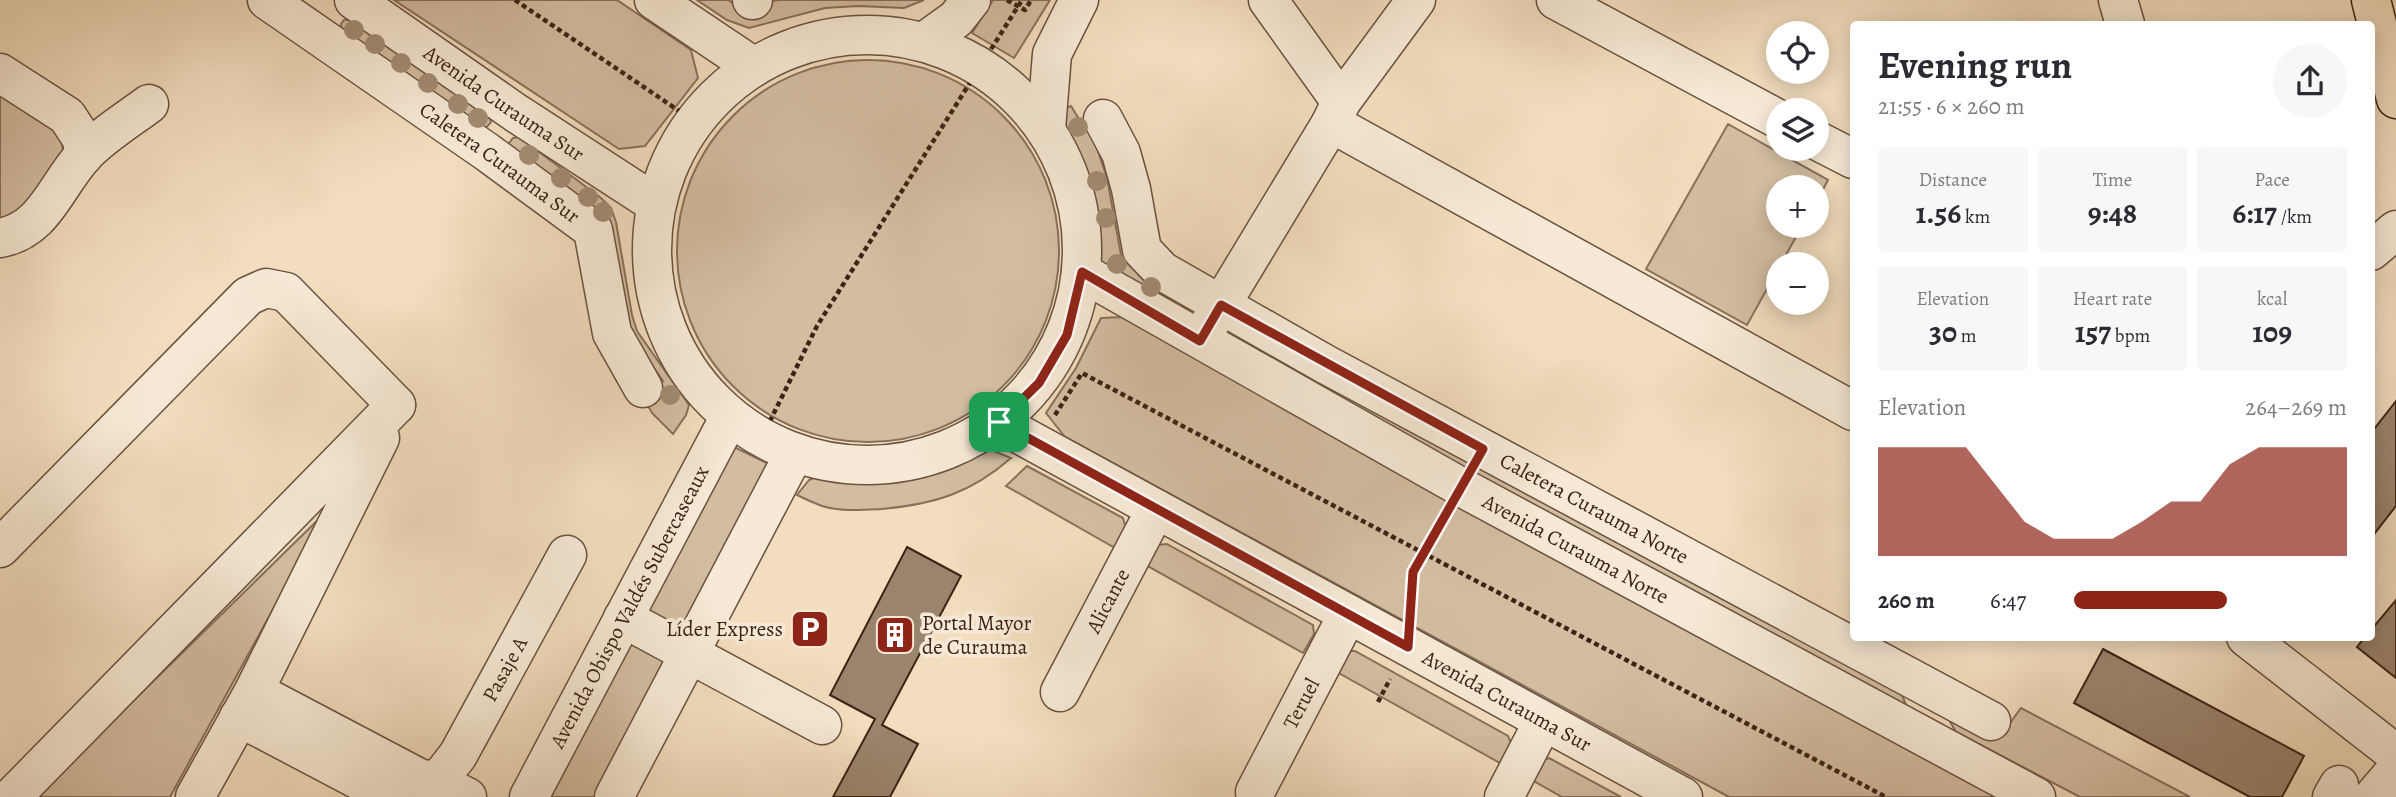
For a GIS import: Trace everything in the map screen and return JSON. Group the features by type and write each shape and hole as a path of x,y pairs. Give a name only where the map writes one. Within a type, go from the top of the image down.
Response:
{"main road":[{"path":"2371,0 2396,99"}],"street":[{"name":"Caletera Curauma Sur","path":"267,0 487,152 593,230 612,333 643,388"},
{"path":"313,30 337,0"},
{"name":"Avenida Curauma Sur","path":"354,0 516,113 656,204"},
{"path":"924,42 956,19 971,0"},
{"path":"1046,128 1052,54 1079,0"},
{"path":"1268,0 1336,112 1850,409"},
{"path":"1200,341 1336,112 1416,0"},
{"path":"1556,0 1766,113"},
{"path":"2118,0 2124,21"},
{"path":"660,1 754,67"},
{"path":"881,35 924,42 981,66 1013,91 1046,128 1066,163 1079,201 1084,241 1082,272 1067,335 1039,383 999,422 935,456 864,467 777,447 729,418 696,383 671,342 656,297 651,249 656,204 670,164 695,121 732,83 754,67 793,48 837,37 881,35"},
{"path":"0,73 67,116 82,139 84,155"},
{"path":"0,238 32,224 50,205 84,155 149,104"},
{"path":"487,152 516,113"},
{"name":"Caletera Curauma Norte","path":"1103,119 1124,165 1142,250 1162,271 1325,364 1991,721"},
{"path":"1829,147 1850,157"},
{"path":"2375,220 2396,213"},
{"path":"2375,248 2396,230"},
{"name":"Avenida Curauma Norte","path":"1082,272 1461,487 2036,797"},
{"path":"0,548 248,296 266,288 286,292 396,405"},
{"path":"195,797 247,704 396,405"},
{"path":"12,797 396,405"},
{"name":"Avenida Obispo Valdés Subercaseaux","path":"529,797 729,418"},
{"name":"Avenida Curauma Sur","path":"999,422 1683,797"},
{"path":"614,797 690,654 777,447"},
{"name":"Alicante","path":"1060,692 1157,509"},
{"name":"Pasaje A","path":"444,792 458,755 568,555"},
{"name":"Teruel","path":"1255,792 1348,614"},
{"path":"623,618 821,724"},
{"path":"2251,641 2396,754"},
{"path":"1910,678 1941,747"},
{"path":"247,704 419,778 444,792"},
{"path":"247,704 391,797"},
{"path":"1504,797 1543,722"},
{"path":"2348,793 2396,770"}],"path":[{"path":"515,0 695,121"},
{"path":"1006,0 1025,10 1031,0"},
{"path":"777,447 791,381 817,326 1023,0"},
{"path":"1034,442 1082,373 1886,797"},
{"path":"1378,702 1408,647 1413,572 1461,487"}],"shaded area":[{"path":"394,0 617,0 691,50 698,78 645,146 619,149"},
{"path":"697,0 728,0 738,6 779,0 924,0 904,8 825,8 749,28 727,20"},
{"path":"993,0 1050,0 1014,58 972,33"},
{"path":"350,19 489,116 491,122 486,128 342,30 341,24"},
{"path":"868,60 905,64 941,75 974,93 1003,116 1026,145 1044,178 1055,214 1059,251 1055,288 1044,324 1026,357 1003,386 974,409 941,427 905,438 868,442 831,438 795,427 762,409 733,386 710,357 692,324 681,288 677,251 681,214 692,178 710,145 733,116 762,93 795,75 831,64"},
{"path":"0,88 61,131 64,162 20,216 0,222"},
{"path":"1071,106 1079,119 1084,120 1094,139 1107,178 1121,255 1124,260 1171,286 1171,292 1164,302 1102,264 1094,208 1083,162 1059,111"},
{"path":"1728,124 1766,145 1766,161 1794,161 1819,175 1766,175 1766,238 1795,238 1788,252 1766,252 1766,291 1747,325 1646,269"},
{"path":"519,137 611,208 637,331 689,405 686,415 673,434 652,413 642,395 663,381 644,354 631,349 602,227 510,149 509,143 513,138"},
{"path":"1123,317 1998,797 1729,797 1065,437 1046,413 1076,368 1101,318"},
{"path":"1235,330 1895,679 1907,707 1234,343"},
{"path":"732,446 769,464 680,634 642,616"},
{"path":"980,448 1011,458 967,488 936,500 901,507 852,510 822,506 797,495 809,480 818,476 873,478 927,469"},
{"path":"1027,466 1123,518 1126,529 1115,548 1006,486"},
{"path":"327,511 170,797 35,797"},
{"path":"1167,544 1313,625 1314,634 1303,653 1146,565 1157,545"},
{"path":"631,639 667,659 594,797 549,797"},
{"path":"1347,651 1355,651 1508,736 1511,743 1500,763 1335,671"},
{"path":"1937,699 2002,734 2021,708 2190,797 2080,797 1956,732"},
{"path":"1549,758 1621,797 1562,797 1532,780 1542,761"}],"building":[{"path":"2396,401 2396,506 2375,533 2375,428"},
{"name":"Portal Mayor de Curauma","path":"907,547 961,576 882,725 918,744 890,797 833,797 875,719 830,695"},
{"path":"2396,600 2396,678 2357,647 2362,641 2375,641 2375,625"},
{"path":"2103,649 2304,756 2282,797 2250,797 2074,703"}],"place":[{"name":"Líder Express","path":"810,629"},
{"name":"Portal Mayor de Curauma","path":"895,635"}],"route":[{"path":"1082,272 1200,341 1221,305 1483,449 1413,572 1408,647 999,422 1039,383 1067,335 1082,272"}]}
